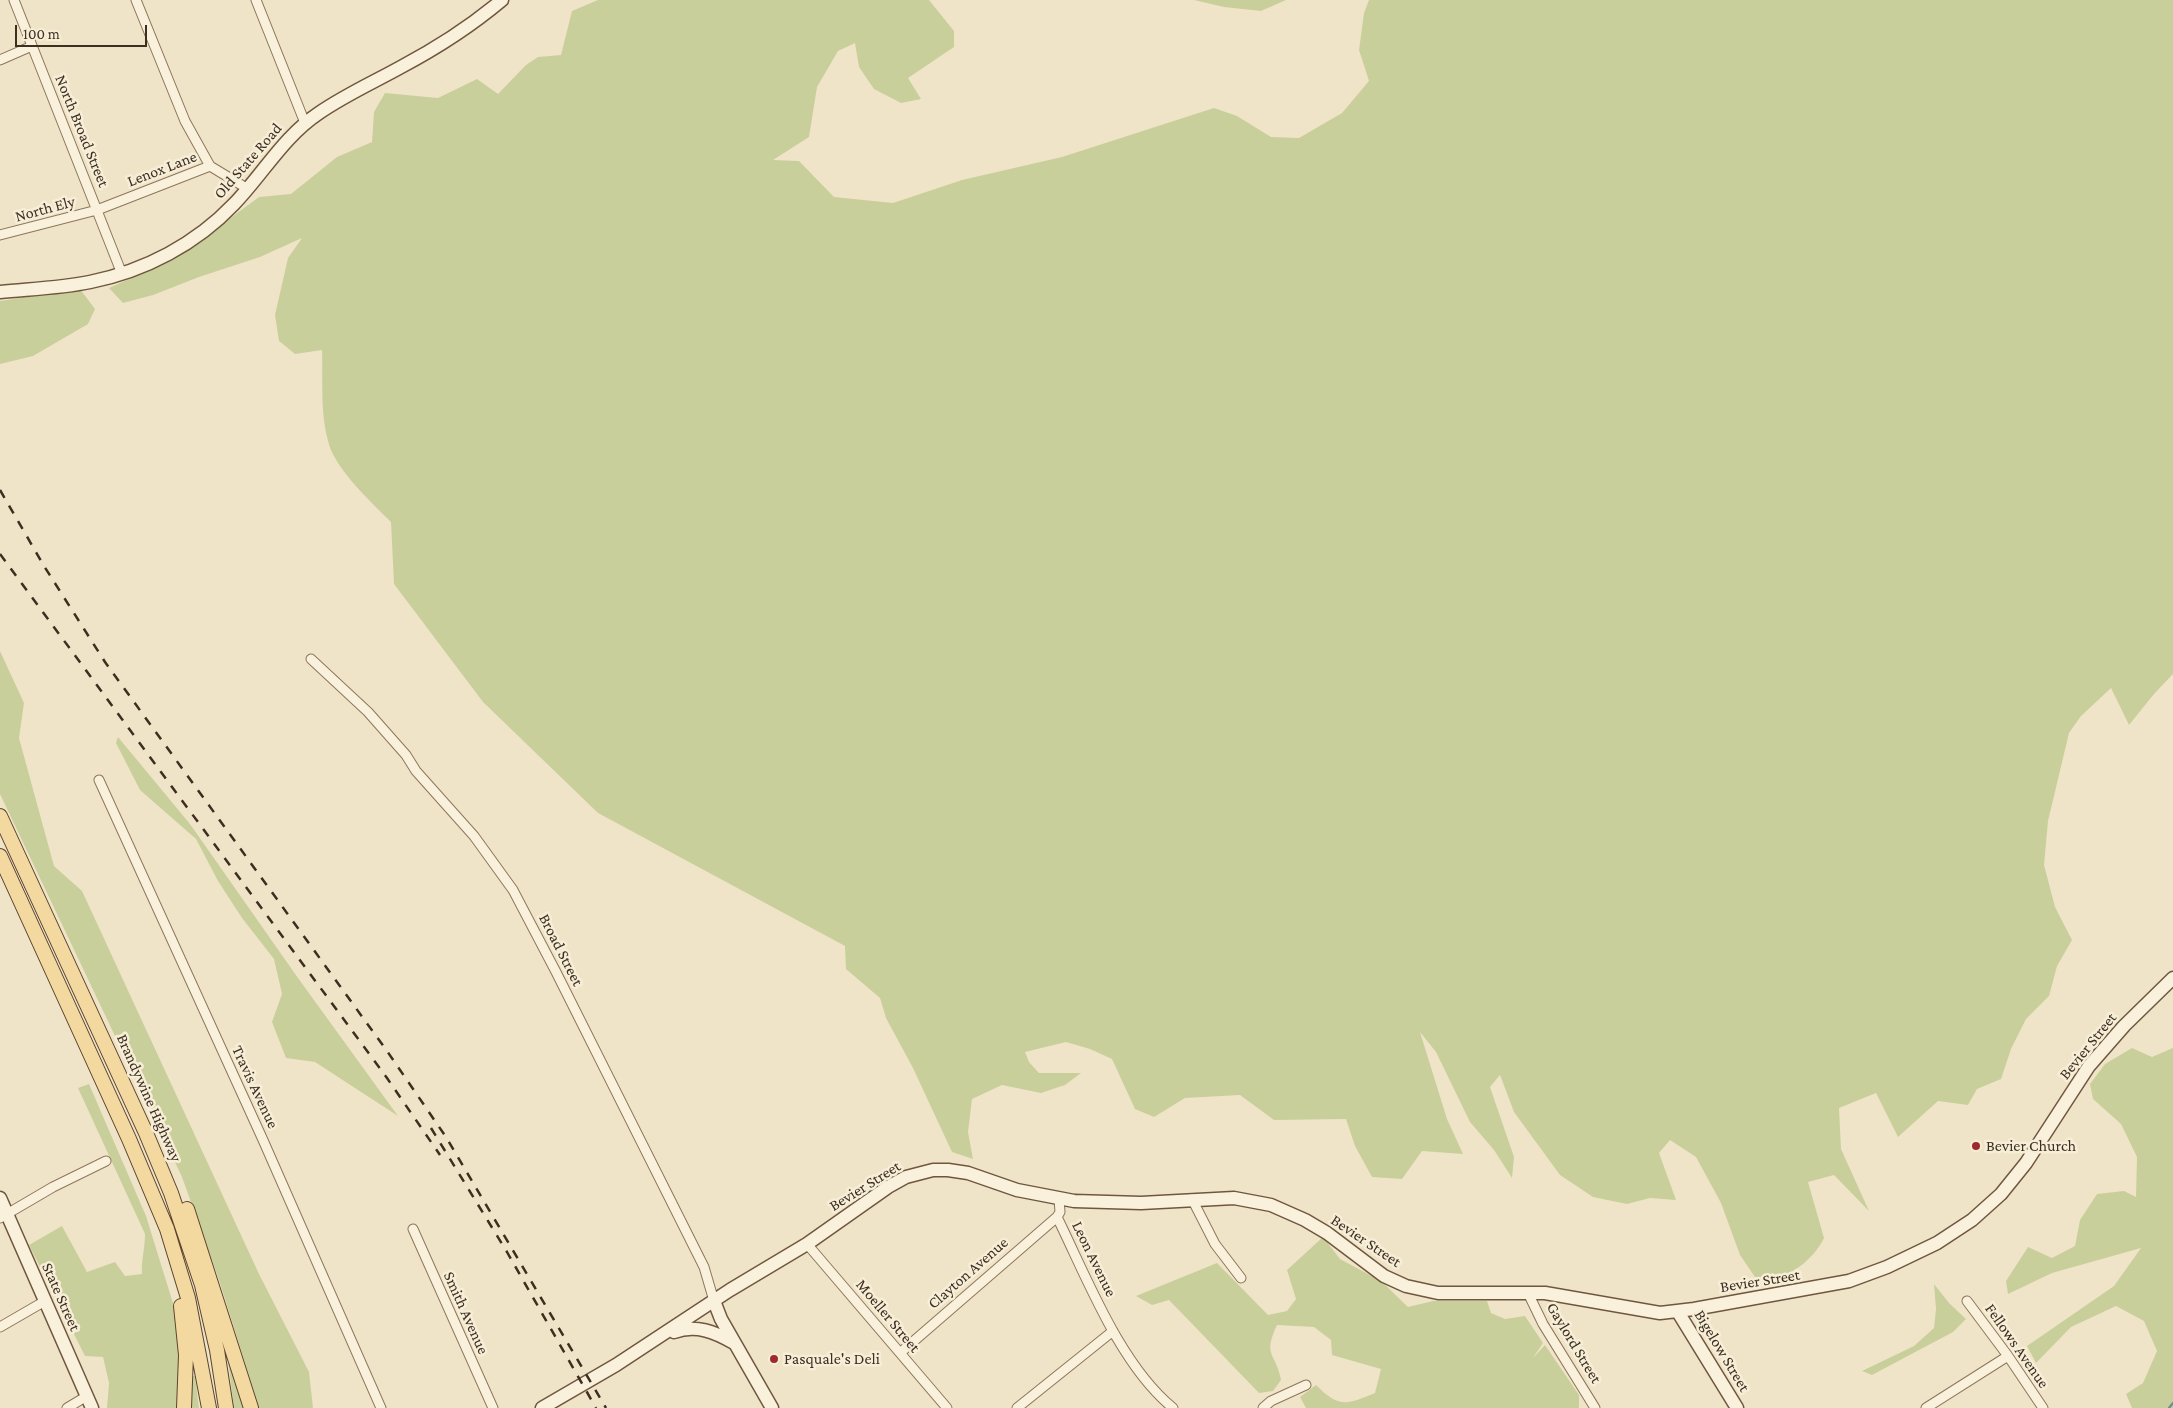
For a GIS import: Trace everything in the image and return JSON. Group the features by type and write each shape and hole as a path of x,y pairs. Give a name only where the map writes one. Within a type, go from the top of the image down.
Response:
{"main road":[{"name":"Brandywine Highway","path":"0,816 159,1163 193,1254 210,1318 226,1408"},
{"path":"0,856 119,1116 167,1229 188,1298 209,1408"},
{"path":"133,1104 163,1153 188,1210 251,1408"},
{"path":"167,1229 185,1334 184,1408"}],"street":[{"name":"North Broad Street","path":"14,0 122,274"},
{"path":"136,0 185,120 210,166 248,189"},
{"path":"256,0 306,123"},
{"name":"Old State Road","path":"0,292 89,282 122,274 161,258 184,245 219,219 248,189 286,140 306,123 343,97 452,38 502,0"},
{"path":"0,60 32,46"},
{"name":"Lenox Lane","path":"97,210 210,166"},
{"name":"North Ely","path":"0,235 97,210"},
{"name":"Broad Street","path":"311,659 368,712 406,755 416,771 474,836 513,890 704,1267 714,1301"},
{"name":"Travis Avenue","path":"99,780 263,1140 381,1408"},
{"name":"Bevier Street","path":"542,1408 658,1338 807,1244 888,1187 906,1177 933,1170 968,1173 1017,1190 1059,1199 1108,1203 1234,1198 1271,1205 1305,1220 1326,1233 1384,1276 1416,1288 1452,1294 1528,1292 1557,1294 1646,1311 1678,1312 1849,1281 1906,1259 1952,1234 1972,1220 2001,1194 2026,1163 2080,1078 2098,1054 2173,978"},
{"path":"3,1216 106,1161"},
{"name":"State Street","path":"0,1198 3,1216 45,1301 90,1402"},
{"name":"Leon Avenue","path":"1059,1199 1060,1212 1057,1217 1113,1331 1140,1374 1173,1408"},
{"path":"1192,1199 1215,1244 1242,1278"},
{"name":"Clayton Avenue","path":"900,1353 1057,1217"},
{"name":"Smith Avenue","path":"413,1229 493,1408"},
{"name":"Moeller Street","path":"807,1244 946,1408"},
{"name":"Gaylord Street","path":"1528,1292 1543,1324 1596,1408"},
{"path":"0,1327 45,1301"},
{"path":"714,1301 734,1343 772,1408"},
{"name":"Fellows Avenue","path":"1967,1302 2008,1356 2042,1408"},
{"name":"Bigelow Street","path":"1678,1312 1737,1408"},
{"path":"658,1338 684,1329 700,1329 711,1331 734,1343"},
{"path":"1017,1408 1113,1331"},
{"path":"1926,1408 2008,1356"},
{"path":"1263,1408 1270,1401 1306,1385"},
{"path":"66,1408 90,1402"}],"green space":[{"path":"598,0 929,0 954,31 954,47 908,78 921,99 901,103 874,89 859,67 855,43 838,51 817,87 809,137 773,160 799,161 834,197 893,203 962,180 1062,157 1214,108 1237,116 1271,137 1299,138 1342,113 1369,81 1359,50 1364,13 1369,0 2173,0 2173,674 2129,725 2111,688 2081,716 2069,733 2048,821 2044,865 2055,907 2072,940 2057,966 2049,996 2026,1019 2011,1049 2001,1079 1977,1089 1968,1105 1938,1101 1898,1137 1876,1093 1839,1108 1841,1149 1869,1211 1834,1175 1808,1182 1824,1238 1816,1251 1804,1263 1790,1272 1772,1277 1755,1277 1740,1255 1721,1203 1696,1157 1670,1140 1659,1153 1676,1200 1650,1198 1627,1204 1593,1197 1560,1175 1514,1112 1500,1075 1490,1087 1514,1157 1512,1178 1494,1150 1470,1122 1436,1052 1420,1032 1447,1119 1463,1154 1422,1151 1402,1179 1372,1177 1355,1146 1346,1119 1274,1120 1240,1095 1185,1098 1154,1117 1135,1109 1112,1059 1090,1049 1066,1042 1025,1052 1029,1062 1039,1073 1081,1073 1065,1085 1041,1093 1002,1085 972,1099 968,1132 973,1159 952,1152 913,1068 886,1018 880,998 846,969 845,946 598,813 483,702 394,584 391,522 345,473 328,441 323,407 322,350 295,354 279,341 275,315 288,258 302,238 260,257 199,277 153,295 123,303 109,288 158,266 202,239 259,197 291,194 337,157 372,142 374,112 385,93 438,98 477,79 498,94 526,65 538,57 561,55 572,11"},
{"path":"1194,0 1286,0 1261,11 1224,7"},
{"path":"80,289 95,309 88,324 33,356 0,364 0,301"},
{"path":"0,651 24,703 19,738 54,866 82,891 259,1274 309,1372 313,1408 259,1408 220,1283 182,1177 0,794"},
{"path":"118,737 190,824 398,1116 315,1062 286,1058 272,1022 282,994 274,959 242,918 218,881 196,839 140,790 116,743"},
{"path":"2132,1048 2152,1057 2173,1048 2173,1408 2132,1408 2126,1394 2143,1383 2157,1351 2144,1321 2116,1306 2071,1327 2036,1363 2027,1346 2114,1286 2141,1248 2052,1273 2008,1294 2006,1281 2028,1247 2052,1258 2075,1246 2080,1220 2097,1194 2124,1191 2136,1197 2137,1157 2121,1124 2093,1099 2090,1084 2105,1064"},
{"path":"89,1084 146,1216 181,1329 177,1408 107,1408 109,1383 103,1357 85,1356 29,1245 62,1226 87,1272 115,1262 125,1276 142,1274 145,1234 78,1088"},
{"path":"1323,1237 1340,1259 1381,1281 1408,1307 1433,1301 1487,1301 1491,1313 1505,1319 1525,1316 1543,1343 1533,1358 1545,1345 1579,1395 1579,1408 1306,1408 1300,1397 1316,1385 1331,1398 1343,1402 1350,1402 1375,1393 1381,1369 1332,1355 1331,1340 1314,1327 1277,1325 1270,1349 1281,1380 1273,1391 1259,1393 1169,1300 1152,1305 1136,1296 1217,1263 1268,1315 1287,1311 1296,1299 1287,1270"},
{"path":"1934,1284 1949,1303 1966,1319 1953,1332 1872,1375 1862,1371 1914,1346 1934,1328 1936,1309"},
{"path":"231,1359 244,1408 234,1408 228,1360"},
{"path":"191,1376 195,1376 199,1408 190,1408"}],"waterway":[{"path":"2169,1408 2173,1403"}],"railway":[{"path":"0,490 44,566 105,662 387,1051 446,1137 606,1408"},
{"path":"0,554 387,1078 440,1155"},
{"path":"431,1128 507,1252 596,1408"}],"place":[{"name":"Bevier Church","path":"1976,1146"},
{"name":"Pasquale's Deli","path":"774,1359"}]}
